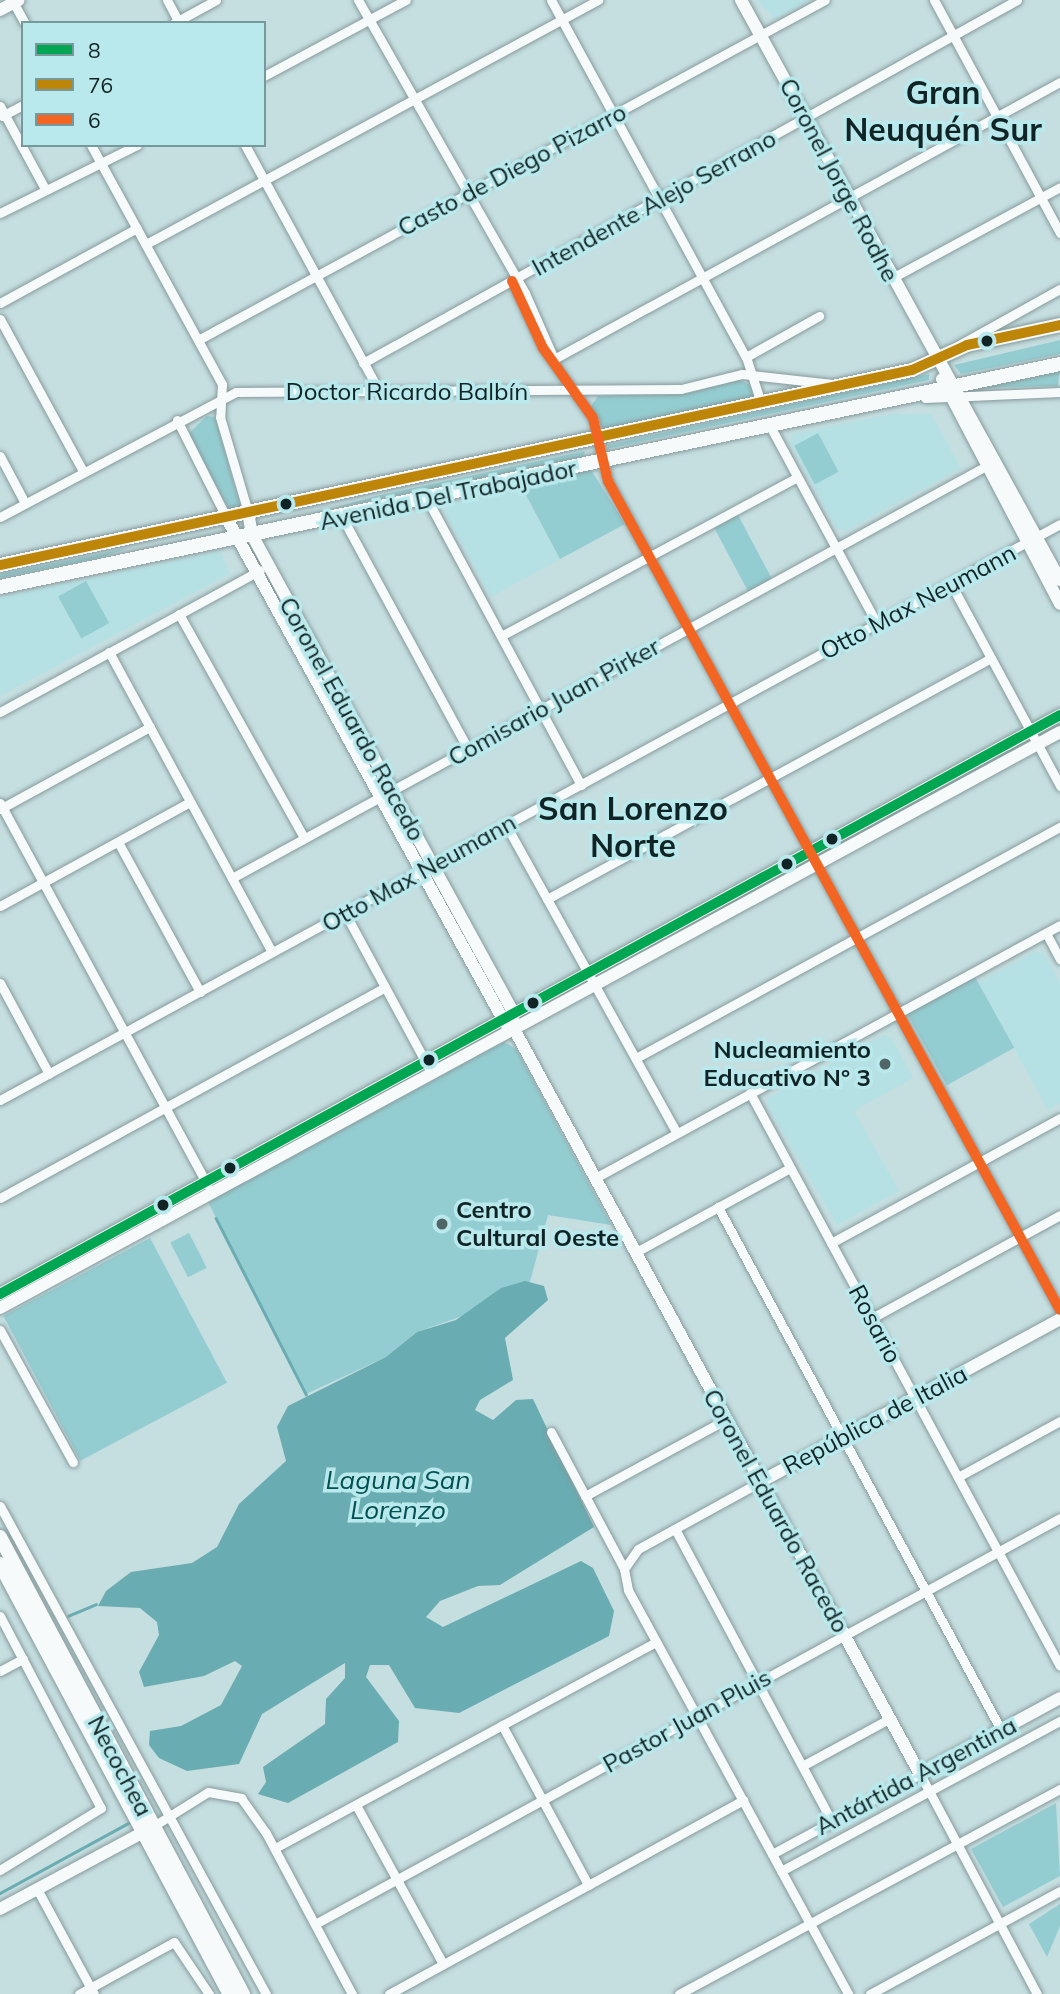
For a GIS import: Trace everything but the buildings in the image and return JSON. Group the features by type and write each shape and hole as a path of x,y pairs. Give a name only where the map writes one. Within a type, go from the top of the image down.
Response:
{"main road":[{"name":"Coronel Jorge Rodhe","path":"741,0 1032,540 1060,604"},
{"path":"0,10 15,1"},
{"name":"Avenida Del Trabajador","path":"0,565 842,385 936,359 951,351 1060,326"},
{"name":"Avenida Del Trabajador","path":"0,587 905,398 953,393 1060,364"},
{"name":"Coronel Jorge Rodhe","path":"953,393 986,466 1060,579"},
{"name":"Coronel Eduardo Racedo","path":"248,512 244,537 256,572 499,1020"},
{"name":"Coronel Eduardo Racedo","path":"226,517 268,566 433,865 513,1012 514,1029 919,1774"},
{"path":"0,1308 425,1061 1060,715"},
{"path":"0,1293 432,1074 1060,732"},
{"path":"499,1020 514,1029"},
{"name":"República de Italia","path":"760,1482 1060,1319"},
{"name":"Necochea","path":"0,1537 230,1994"},
{"name":"Necochea","path":"0,1564 147,1830 243,1994"},
{"name":"Antártida Argentina","path":"919,1774 1060,1698"},
{"path":"0,1909 147,1830"}],"street":[{"path":"167,0 177,21"},
{"path":"179,21 216,0"},
{"path":"358,0 512,281 546,333 554,359 579,392 599,438 601,462 650,556 1060,1310"},
{"path":"266,75 405,0"},
{"path":"551,0 746,357 761,403"},
{"path":"146,244 598,0"},
{"name":"Casto de Diego Pizarro","path":"198,340 825,0"},
{"path":"934,0 1060,233"},
{"name":"Intendente Alejo Serrano","path":"363,363 661,200 1017,0"},
{"path":"15,1 23,21"},
{"path":"554,359 1060,82"},
{"path":"21,106 2,112 21,146"},
{"path":"22,147 45,189"},
{"name":"Coronel Eduardo Racedo","path":"92,147 222,384 220,417 248,512"},
{"path":"0,213 133,147"},
{"path":"246,147 379,391"},
{"path":"892,278 1060,187"},
{"path":"0,303 137,228"},
{"path":"951,351 1060,289"},
{"path":"746,357 819,316"},
{"path":"0,319 83,471"},
{"path":"1044,329 1060,335"},
{"name":"Doctor Ricardo Balbín","path":"221,397 379,391 579,392 688,388 752,374 842,385"},
{"path":"953,393 1060,391"},
{"path":"0,517 221,397"},
{"name":"Coronel Eduardo Racedo","path":"177,420 226,517"},
{"path":"770,426 877,624"},
{"path":"0,456 25,503"},
{"name":"Comisario Juan Pirker","path":"232,878 986,466"},
{"path":"501,636 797,477"},
{"path":"427,499 581,785"},
{"path":"342,517 468,749"},
{"name":"Otto Max Neumann","path":"0,1100 1060,524"},
{"path":"0,712 268,566"},
{"path":"951,584 1060,786"},
{"path":"179,614 304,838"},
{"path":"109,652 272,953"},
{"path":"547,900 991,658"},
{"path":"149,727 1,806 208,1187"},
{"path":"0,906 190,802"},
{"path":"506,825 677,1133"},
{"path":"636,1058 1060,827"},
{"path":"118,842 200,992"},
{"path":"345,913 432,1074"},
{"path":"595,1178 1060,925"},
{"path":"1046,933 1060,959"},
{"path":"0,983 49,1074"},
{"path":"0,1198 385,987"},
{"name":"Rosario","path":"750,1093 1060,1667"},
{"path":"831,1243 1060,1118"},
{"path":"636,1252 790,1168"},
{"path":"718,1207 1000,1730"},
{"path":"872,1318 1060,1215"},
{"path":"0,1330 73,1462"},
{"path":"585,1496 727,1419"},
{"path":"958,1477 1060,1421"},
{"path":"551,1432 624,1569 656,1642 848,1994"},
{"name":"República de Italia","path":"624,1569 638,1549 760,1482"},
{"path":"0,1506 266,1994"},
{"name":"Pastor Juan Pluis","path":"315,1924 1060,1518"},
{"path":"675,1529 832,1822"},
{"path":"0,1616 101,1811 0,1870"},
{"path":"275,1848 656,1642"},
{"path":"0,1671 23,1659"},
{"path":"802,1766 889,1719"},
{"path":"781,1871 1060,1721"},
{"path":"502,1725 588,1885"},
{"name":"Coronel Eduardo Racedo","path":"919,1774 1037,1994"},
{"name":"Antártida Argentina","path":"772,1854 919,1774"},
{"path":"679,1994 1060,1789"},
{"path":"147,1830 208,1792 229,1791 250,1808 275,1848 352,1994"},
{"path":"388,1994 743,1800"},
{"path":"356,1804 443,1964"},
{"path":"37,1889 92,1991"},
{"path":"870,1994 1060,1891"},
{"path":"79,1994 92,1991 177,1942 209,1994"}],"shaded area":[{"path":"757,0 810,0 775,19"},
{"path":"1060,340 1060,354 961,374 954,365"},
{"path":"1060,368 1058,386 976,388"},
{"path":"929,374 929,380 607,449 608,445"},
{"path":"737,379 750,385 754,398 603,430 591,406 598,396 689,393"},
{"path":"891,414 931,414 961,468 845,531 836,528 790,442 793,434"},
{"path":"207,416 215,417 241,509 229,509 188,434"},
{"path":"818,433 839,472 815,485 794,446"},
{"path":"585,451 583,457 334,508 376,496"},
{"path":"591,470 625,524 560,559 520,484"},
{"path":"521,487 560,559 491,597 445,513 448,504"},
{"path":"738,515 772,579 748,591 714,528"},
{"path":"128,548 103,557 0,578 0,574"},
{"path":"221,551 229,574 0,696 0,597"},
{"path":"86,581 109,623 81,638 58,597"},
{"path":"1021,743 1025,747 825,853 824,851"},
{"path":"801,863 802,866 603,972 603,970"},
{"path":"1035,952 1044,954 1060,983 1060,1103 1048,1110 978,983"},
{"path":"975,977 1014,1048 947,1085 908,1014"},
{"path":"883,1035 891,1037 913,1078 854,1111 899,1191 837,1225 767,1105 768,1098"},
{"path":"504,1042 516,1049 611,1225 548,1215 530,1282 501,1288 468,1314 417,1332 386,1357 306,1394 208,1202"},
{"path":"189,1233 207,1268 188,1277 170,1243"},
{"path":"150,1238 227,1383 80,1461 3,1316"},
{"path":"1056,1803 1060,1876 1003,1907 971,1849"},
{"path":"1060,1904 1060,1926 1047,1957 1029,1924"}],"water":[{"name":"Laguna San Lorenzo","path":"525,1281 544,1286 548,1300 505,1338 513,1380 480,1400 475,1410 493,1420 516,1400 533,1399 594,1527 500,1585 478,1586 440,1601 426,1617 443,1627 581,1561 593,1568 614,1611 609,1636 459,1713 415,1708 389,1665 370,1665 366,1677 399,1721 398,1742 288,1803 258,1794 266,1782 263,1767 325,1724 326,1699 345,1678 345,1663 262,1714 239,1764 187,1771 159,1758 149,1745 150,1731 181,1726 221,1705 242,1666 235,1661 204,1676 144,1687 139,1672 159,1635 157,1622 140,1608 98,1606 106,1591 131,1572 192,1563 217,1547 239,1504 286,1461 277,1427 288,1406 386,1357 417,1332 456,1320 501,1288"}],"waterway":[{"path":"216,1218 306,1394"},
{"path":"68,1616 96,1604"},
{"path":"0,1893 132,1821"}],"transit line":[{"name":"6","path":"512,281 543,348 593,418 608,481 1060,1310"},
{"name":"76","path":"0,565 912,370 967,345 1060,325"},
{"name":"8","path":"0,1294 1060,715"}],"place":[{"name":"Nucleamiento Educativo N° 3","path":"885,1064"},
{"name":"Centro Cultural Oeste","path":"442,1224"}],"district":[{"name":"Gran Neuquén Sur","path":"943,112"},
{"name":"San Lorenzo Norte","path":"633,828"}]}
